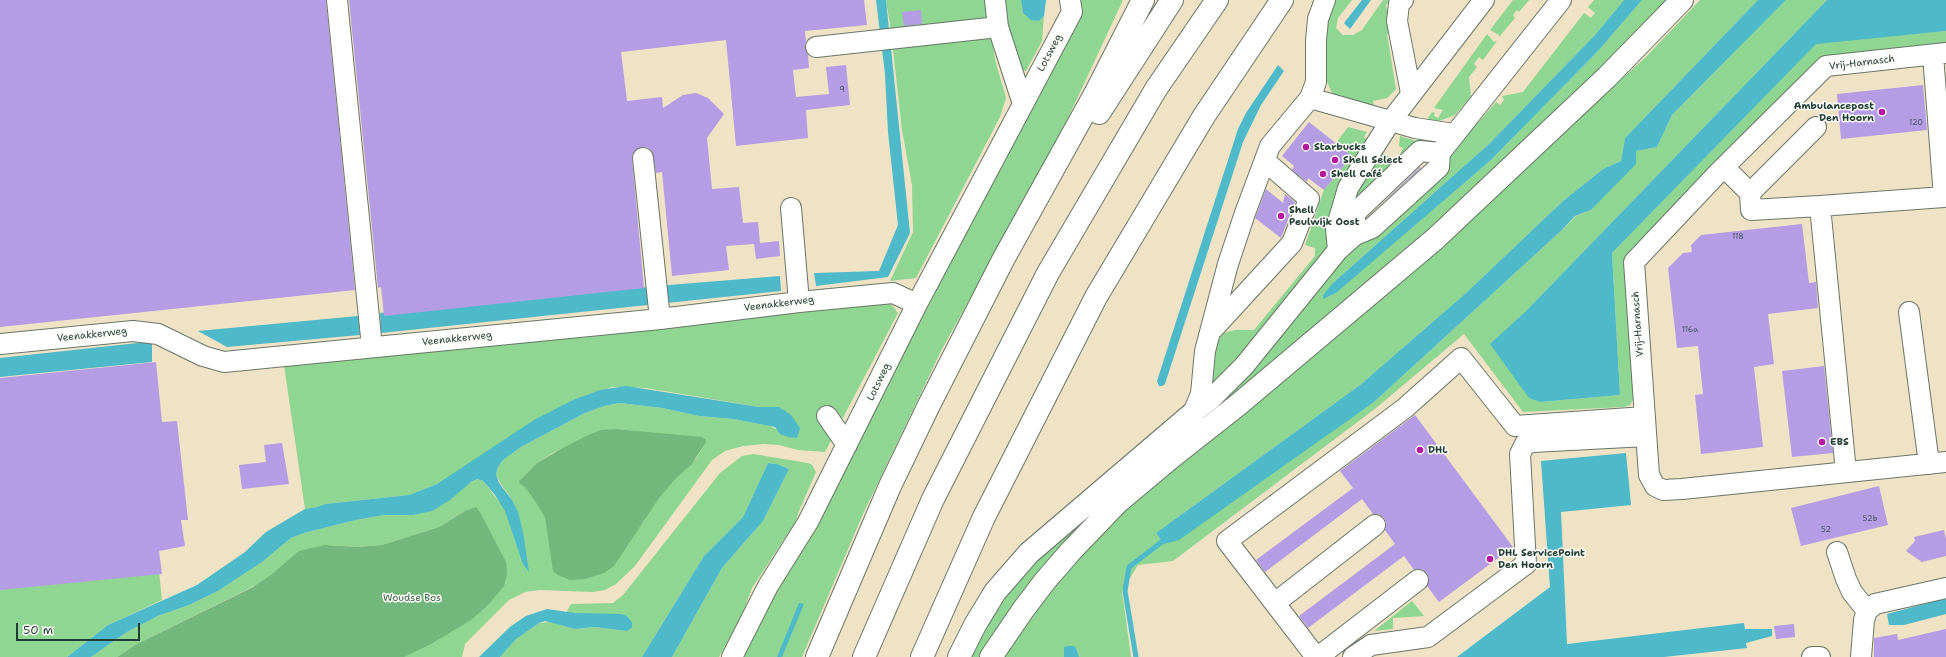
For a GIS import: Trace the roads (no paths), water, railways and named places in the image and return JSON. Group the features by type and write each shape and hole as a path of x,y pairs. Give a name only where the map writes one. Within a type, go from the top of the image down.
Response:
{"highway":[{"path":"817,657 890,486 929,405 1004,258 1096,92 1143,0"},
{"path":"1004,258 1172,0"},
{"path":"864,657 933,499 1048,273 1156,89 1217,0"},
{"path":"922,657 984,517 1096,297 1204,116 1282,0"},
{"path":"992,657 1023,610 1045,581 1071,551 1118,502 1239,404 1435,239 1607,77 1682,0"},
{"path":"959,657 974,625 995,592 1029,553 1193,413"}],"street":[{"path":"337,0 372,347"},
{"path":"995,0 998,27 1023,104"},
{"name":"Lotsweg","path":"732,657 768,586 808,522 848,445 916,304 1072,12 1070,0"},
{"path":"1193,413 1200,394 1203,360 1228,264 1245,213 1270,146 1310,98 1316,82 1316,41 1318,19 1326,0"},
{"path":"1402,0 1397,21 1411,93"},
{"path":"1338,250 1336,229 1348,188 1390,122 1484,0"},
{"path":"1193,413 1244,366 1338,250 1354,235 1372,228 1439,167 1440,153 1561,0"},
{"path":"816,47 998,27"},
{"path":"1724,168 1750,194 1751,210 1944,197 1940,54"},
{"name":"Vrij-Harnasch","path":"1937,463 1663,490 1655,486 1649,475 1634,262 1724,168 1826,66 1940,54"},
{"path":"1310,98 1390,122 1415,128 1454,134"},
{"path":"1750,194 1816,127"},
{"path":"643,158 660,316"},
{"path":"1211,330 1292,244 1309,199 1265,161"},
{"path":"1820,206 1846,472"},
{"path":"791,208 799,302"},
{"name":"Veenakkerweg","path":"0,344 133,331 158,334 203,356 224,362 893,293 916,304"},
{"path":"1909,312 1937,463"},
{"path":"1418,580 1317,657 1227,541 1405,408 1461,358 1515,426 1533,434 1645,426"},
{"path":"827,416 848,445"},
{"path":"1353,657 1371,645 1428,637 1526,564 1520,454 1525,444 1533,434"},
{"path":"1275,603 1375,526"},
{"path":"1837,552 1852,592 1867,611"},
{"path":"1861,657 1867,611 1875,604 1946,588"},
{"path":"1812,657 1820,657"}],"water":[{"path":"876,0 886,0 910,233 888,277 816,286 814,273 879,271 898,225 888,132 885,74"},
{"path":"1021,0 1046,0 1044,16 1039,21 1031,20 1023,13"},
{"path":"1362,0 1371,0 1350,29 1344,23"},
{"path":"1624,0 1642,0 1599,50 1491,160 1336,293 1323,299 1323,295 1333,283 1490,143 1595,35"},
{"path":"1758,0 1786,0 1672,115 1657,147 1636,151 1636,164 1591,210 1575,216 1562,230 1374,402 1179,540 1164,544 1156,533 1360,385 1466,293 1563,201 1603,169 1621,161 1625,138"},
{"path":"1827,0 1946,0 1946,31 1816,44 1612,253 1620,395 1540,402 1529,398 1490,344 1526,311"},
{"path":"1278,65 1284,71 1261,105 1243,142 1165,384 1159,386 1157,381 1238,129 1246,113"},
{"path":"780,276 781,291 381,333 380,313 669,285"},
{"path":"358,316 360,335 227,347 198,331"},
{"path":"147,342 152,344 152,362 0,377 0,358"},
{"path":"626,386 759,407 779,407 791,415 800,428 797,438 780,434 775,427 733,419 699,416 662,408 620,403 604,406 585,413 521,447 503,460 498,467 496,474 499,483 512,500 518,512 523,532 529,572 523,564 505,511 495,495 483,481 477,479 471,482 450,500 432,511 413,515 384,515 356,520 304,533 291,538 262,562 218,591 189,605 158,616 127,632 91,657 67,657 108,625 197,585 245,552 266,532 305,509 325,504 409,495 437,484 534,420 573,400 600,390"},
{"path":"1626,453 1631,505 1561,512 1567,644 1744,623 1745,629 1772,629 1772,636 1746,643 1747,648 1664,657 1457,657 1550,587 1541,461"},
{"path":"768,463 777,464 789,469 763,521 722,568 672,657 642,657 704,556 743,517"},
{"path":"1946,598 1946,614 1904,625 1889,625 1887,614"},
{"path":"799,603 804,604 782,657 777,657"},
{"path":"547,609 575,613 621,614 627,616 632,622 632,628 627,631 594,627 575,629 545,621 539,623 516,639 500,657 479,657 511,626 526,616"},
{"path":"1074,646 1079,657 1064,657 1064,647"}],"waterway":[{"path":"1136,657 1125,591 1129,567 1167,538"}],"place":[{"name":"Ambulancepost Den Hoorn","path":"1882,112"},
{"name":"Starbucks","path":"1306,147"},
{"name":"Shell Select","path":"1335,160"},
{"name":"Shell Café","path":"1323,174"},
{"name":"Shell Peulwijk Oost","path":"1281,216"},
{"name":"EBS","path":"1822,442"},
{"name":"DHL","path":"1420,450"},
{"name":"DHL ServicePoint Den Hoorn","path":"1490,559"}],"park label":[{"name":"Woudse Bos","path":"412,598"}]}
